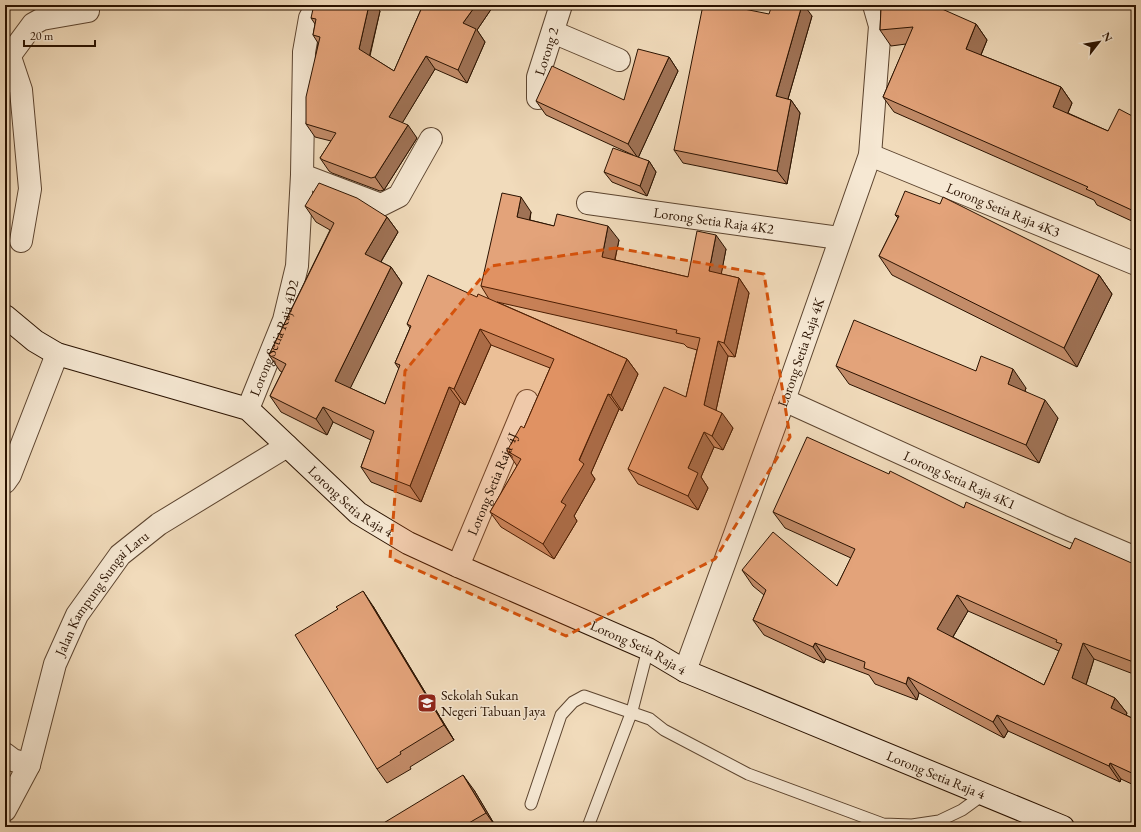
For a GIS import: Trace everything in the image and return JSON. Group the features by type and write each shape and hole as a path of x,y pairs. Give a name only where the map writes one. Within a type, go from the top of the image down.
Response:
{"street":[{"name":"Lorong Setia Raja 4D2","path":"5,316 35,341 57,354 248,409 284,320 297,266 302,175 304,52 310,18 317,5"},
{"name":"Lorong 2","path":"538,98 538,77 561,5"},
{"name":"Lorong Setia Raja 4K","path":"685,671 784,400 839,238 870,155 880,26 874,5"},
{"path":"21,241 30,189 21,90 7,59 33,24 42,19 88,11"},
{"path":"553,32 619,60"},
{"path":"302,175 381,205 399,196 431,139"},
{"name":"Lorong Setia Raja 4K3","path":"870,155 1136,264"},
{"name":"Lorong Setia Raja 4K2","path":"588,203 839,238"},
{"path":"5,482 10,475 57,354"},
{"name":"Lorong Setia Raja 4J","path":"458,566 527,400"},
{"name":"Lorong Setia Raja 4K1","path":"784,400 1061,526 1136,558"},
{"name":"Lorong Setia Raja 4","path":"248,409 358,513 408,543 648,649 685,671 1063,827"},
{"name":"Jalan Kampung Sungai Laru","path":"5,810 29,765 55,664 77,615 120,555 159,524 287,446"},
{"path":"5,754 13,760 29,765"}],"lane":[{"path":"590,827 589,824 632,711 648,649"},
{"path":"531,804 561,714 573,702 584,696 632,711 650,719 664,730 748,774 883,824 912,825 939,821 962,810 984,794"}],"highlighted area":[{"path":"616,248 764,274 790,437 715,559 566,636 390,558 405,371 491,266"}],"building":[{"path":"315,5 369,5 359,49 394,71 423,5 476,5 463,23 476,29 458,70 426,56 389,117 408,125 375,177 371,178 320,158 336,133 306,124 306,97 320,37 313,35 316,19 311,18"},
{"path":"703,5 724,5 769,14 772,5 802,5 776,96 791,100 777,171 674,150"},
{"path":"933,5 976,24 966,49 1061,87 1053,107 1108,131 1119,109 1136,118 1136,212 1086,189 1088,187 883,97 913,27 880,30 881,8"},
{"path":"638,49 669,57 628,144 536,101 552,66 624,100"},
{"path":"613,148 649,161 640,186 604,172"},
{"path":"319,183 357,198 387,217 365,254 391,267 335,381 385,404 400,365 395,363 411,326 407,324 428,275 477,297 478,294 627,359 611,395 608,394 579,460 584,464 561,502 566,505 543,544 490,512 521,459 507,451 521,426 524,428 554,359 480,329 454,389 449,387 410,486 361,467 374,431 323,407 316,419 270,396 286,364 269,355 334,223 305,206"},
{"path":"905,191 940,204 943,197 1099,275 1064,348 879,256 899,216 895,215"},
{"path":"502,193 521,197 517,217 554,226 557,214 608,226 602,257 688,277 697,231 716,235 709,271 739,278 724,343 718,341 704,405 722,413 712,436 704,432 688,468 698,473 688,496 628,469 664,387 686,397 700,338 676,333 677,330 481,286"},
{"path":"854,320 976,371 981,356 1013,369 1008,384 1045,400 1026,445 836,366"},
{"path":"807,437 889,474 890,471 964,508 966,502 1070,549 1075,538 1136,565 1136,663 1083,643 1072,678 1115,698 1111,708 1136,720 1136,775 1110,763 1109,766 997,715 993,722 908,677 906,684 864,668 865,662 815,643 813,647 753,620 766,590 742,570 773,532 837,586 855,549 773,512","holes":["957,595 1057,640 1056,642 1062,644 1044,685 937,629"]},
{"path":"363,591 444,725 400,752 401,754 377,769 295,635 338,609 336,607"},
{"path":"463,775 486,813 462,827 377,827"}],"place":[{"name":"Sekolah Sukan Negeri Tabuan Jaya","path":"427,703"}]}
